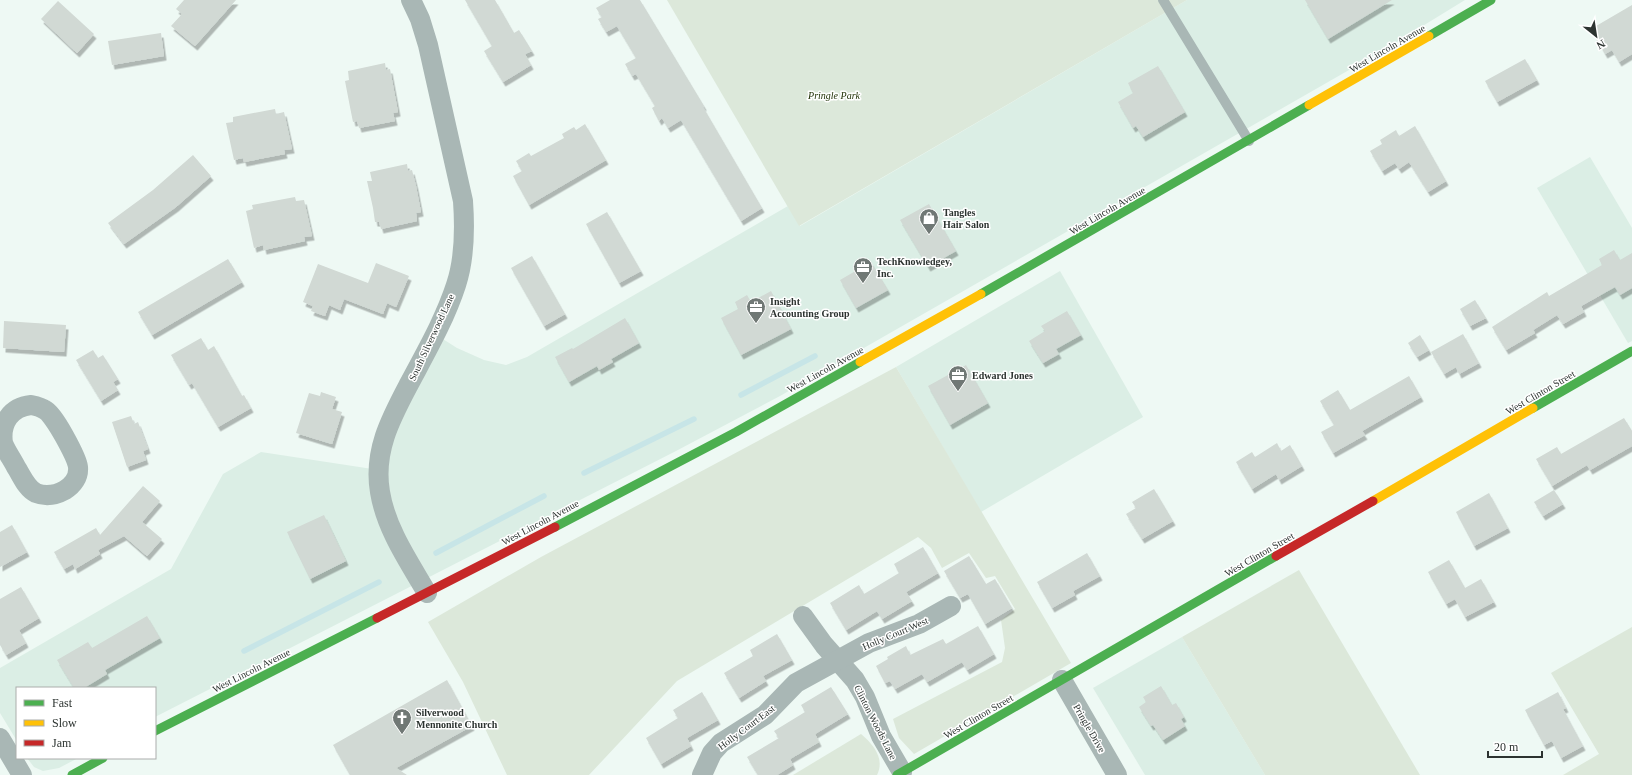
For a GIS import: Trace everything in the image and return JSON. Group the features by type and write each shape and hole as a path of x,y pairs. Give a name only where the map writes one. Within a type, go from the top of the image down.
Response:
{"street":[{"name":"South Silverwood Lane","path":"411,0 420,19 428,45 463,201 464,219 462,260 456,285 435,334 389,424 379,454 380,491 384,506 396,537 428,593"},
{"name":"West Lincoln Avenue","path":"156,730 428,593 742,428 1249,141 1491,0"},
{"name":"West Clinton Street","path":"899,773 1632,351"},
{"path":"27,406 46,410 52,417 79,468 76,478 70,486 62,492 46,496 29,488 8,470 1,433 3,423 8,415 17,409 27,406"},
{"name":"Holly Court West","path":"838,659 869,643 919,624 951,606"},
{"name":"Clinton Woods Lane","path":"804,616 824,645 855,680 865,697 881,736 899,773"},
{"name":"Holly Court East","path":"702,775 712,753 721,743 765,715 796,683 838,659"},
{"name":"Pringle Drive","path":"1062,680 1117,775"},
{"path":"0,738 22,775"},
{"path":"72,775 101,759"}],"lane":[{"path":"1163,0 1249,141"}],"shaded area":[{"path":"1187,0 1465,0 1377,54 780,396 676,451 156,716 156,687 16,687 16,739 0,713 0,668 171,569 223,474 261,452 379,470 435,334 457,348 484,360 506,365 527,357 788,206 800,226"},
{"path":"1590,157 1632,228 1632,341 1628,343 1537,188"},
{"path":"1060,271 1143,417 981,512 896,367"},
{"path":"1182,637 1265,775 1145,775 1093,688"},
{"path":"28,759 76,759 59,768 43,771 34,767"}],"green space":[{"name":"Pringle Park","path":"667,0 1187,0 799,226"},
{"path":"896,367 1071,663 914,754 899,738 893,719 1002,662 1005,648 1001,620 1015,609 995,576 986,578 969,553 942,568 931,548 918,537 677,681 589,775 507,775 463,682 428,622 541,557"},
{"path":"1299,570 1420,775 1265,775 1182,637"},
{"path":"1632,627 1632,775 1563,775 1599,754 1551,673"},
{"path":"861,734 874,748 879,758 880,763 877,775 793,775"}],"building":[{"path":"184,0 236,0 195,46 171,26 182,14 176,9"},
{"path":"465,0 495,0 514,33 519,30 532,51 525,54 531,65 503,82 484,51 492,46"},
{"path":"610,0 640,0 704,106 703,107 762,208 741,221 681,120 668,128 662,118 659,121 652,108 655,106 636,74 632,76 625,64 636,58 617,26 606,32 598,19 602,17 596,8"},
{"path":"1305,0 1392,0 1328,39"},
{"path":"58,1 94,34 77,53 41,19"},
{"path":"1632,5 1632,54 1619,62 1612,50 1605,54 1591,29"},
{"path":"161,33 164,56 112,65 108,41"},
{"path":"1525,59 1537,80 1497,102 1485,81"},
{"path":"385,63 386,70 390,69 398,112 393,113 395,121 359,128 357,121 353,122 350,107 345,81 349,80 348,71"},
{"path":"1158,66 1185,112 1143,137 1136,126 1133,128 1118,102 1133,93 1128,83"},
{"path":"275,109 276,114 284,112 292,149 284,150 285,154 244,162 243,158 234,160 226,123 233,122 233,117"},
{"path":"585,124 606,160 529,205 513,176 522,171 516,161 529,153 531,156 564,138 562,134 574,127 576,130"},
{"path":"1415,126 1446,181 1428,192 1409,162 1399,169 1395,163 1382,171 1370,151 1382,144 1380,140 1396,130 1399,136"},
{"path":"193,155 211,176 176,207 124,244 108,223 153,190"},
{"path":"407,164 408,171 412,170 421,212 416,213 417,221 381,229 379,222 375,222 367,181 372,181 370,172"},
{"path":"295,197 296,201 304,200 312,236 304,237 305,241 264,250 263,245 254,248 246,211 253,209 252,205"},
{"path":"929,204 956,251 928,267 900,220"},
{"path":"607,212 641,271 619,283 586,224"},
{"path":"1614,250 1620,260 1632,253 1632,288 1620,295 1615,287 1581,306 1584,312 1563,324 1557,315 1533,330 1535,333 1506,350 1492,327 1547,292 1549,296 1602,265 1599,259"},
{"path":"532,256 565,314 544,326 511,268"},
{"path":"228,259 242,282 152,335 138,312"},
{"path":"871,262 888,290 856,308 840,280"},
{"path":"376,263 409,276 396,307 387,303 383,314 344,299 340,310 329,305 325,316 311,311 313,306 303,302 318,264 368,283"},
{"path":"771,291 791,329 741,355 721,318 738,309 735,302 747,295 751,302"},
{"path":"1475,300 1486,318 1470,326 1460,309"},
{"path":"1067,311 1081,335 1056,349 1059,354 1043,363 1029,341 1045,331 1041,326"},
{"path":"625,318 639,343 611,359 613,362 599,370 597,366 569,382 555,357 572,348 573,349"},
{"path":"4,321 66,325 64,352 3,348"},
{"path":"1463,334 1479,363 1459,374 1456,367 1444,374 1431,352"},
{"path":"1420,335 1429,350 1417,357 1408,343"},
{"path":"201,338 208,350 214,346 242,396 244,395 251,408 218,427 192,383 189,385 171,355"},
{"path":"93,350 98,358 103,355 118,379 113,382 118,390 101,401 76,360"},
{"path":"966,365 988,403 950,425 928,386"},
{"path":"1409,376 1421,397 1362,431 1365,435 1333,453 1321,432 1334,425 1320,401 1338,390 1350,410"},
{"path":"321,392 336,397 332,409 342,412 332,444 296,433 309,393 320,396"},
{"path":"131,416 134,424 138,422 148,449 143,451 146,460 127,467 112,422"},
{"path":"1624,418 1632,431 1632,446 1590,470 1587,465 1552,486 1536,459 1557,447 1561,454"},
{"path":"1277,443 1281,451 1290,445 1302,466 1279,480 1276,474 1252,489 1236,462 1252,452 1255,457"},
{"path":"143,486 160,501 142,522 162,539 147,556 124,536 98,550 100,554 75,569 73,564 64,569 54,552 96,528 100,535"},
{"path":"1154,489 1173,521 1142,539 1126,514 1136,508 1132,502"},
{"path":"1554,490 1563,504 1543,516 1534,502"},
{"path":"1489,493 1508,528 1474,546 1456,512"},
{"path":"324,515 346,561 310,579 287,532"},
{"path":"12,525 27,552 0,567 0,532"},
{"path":"923,547 938,573 906,592 912,601 882,619 877,611 846,630 830,603 859,585 864,594 899,573 894,564"},
{"path":"1087,553 1100,576 1073,591 1075,595 1052,608 1037,582"},
{"path":"969,556 986,584 995,579 1012,608 985,624 968,594 960,598 944,571"},
{"path":"1449,560 1465,588 1481,579 1494,602 1465,617 1455,599 1446,604 1428,572"},
{"path":"21,587 39,618 19,630 26,643 6,655 0,645 0,599"},
{"path":"147,616 160,638 105,670 107,674 86,687 73,687 57,660 88,642 92,648"},
{"path":"978,626 994,654 967,670 962,662 927,682 922,674 895,689 890,681 885,683 876,666 888,659 887,657 906,646 910,655 943,639 946,644"},
{"path":"777,634 792,660 763,676 766,681 739,698 724,673 753,656 750,650"},
{"name":"Silverwood Mennonite Church","path":"447,680 472,726 396,768 407,775 350,775 333,745"},
{"path":"1161,686 1172,705 1176,703 1184,717 1181,719 1185,726 1163,740 1153,725 1151,726 1139,707 1146,702 1143,697"},
{"path":"831,687 848,714 815,734 819,742 790,759 793,765 777,775 758,775 747,757 779,738 774,731 805,712 801,705"},
{"path":"702,692 718,720 687,738 691,746 661,764 646,738 678,718 673,710"},
{"path":"1558,692 1566,708 1563,709 1583,746 1561,758 1552,741 1544,745 1525,710"}],"waterway":[{"path":"741,395 815,356"},
{"path":"584,473 694,419"},
{"path":"436,553 544,496"},
{"path":"244,651 379,582"}],"traffic: fast":[{"path":"1429,36 1491,0"},
{"path":"981,294 1309,105"},
{"path":"1533,408 1632,351"},
{"path":"555,527 736,432 860,362"},
{"path":"897,775 1276,556"},
{"path":"156,730 377,618"},
{"path":"72,775 101,759"}],"traffic: slow":[{"path":"1309,105 1429,36"},
{"path":"860,362 981,294"},
{"path":"1373,501 1533,408"}],"traffic: jam":[{"path":"1276,556 1373,501"},
{"path":"377,618 555,527"}],"place":[{"name":"Tangles Hair Salon","path":"929,235"},
{"name":"TechKnowledgey, Inc.","path":"863,284"},
{"name":"Insight Accounting Group","path":"756,324"},
{"name":"Edward Jones","path":"958,392"},
{"name":"Silverwood Mennonite Church","path":"402,735"}]}
